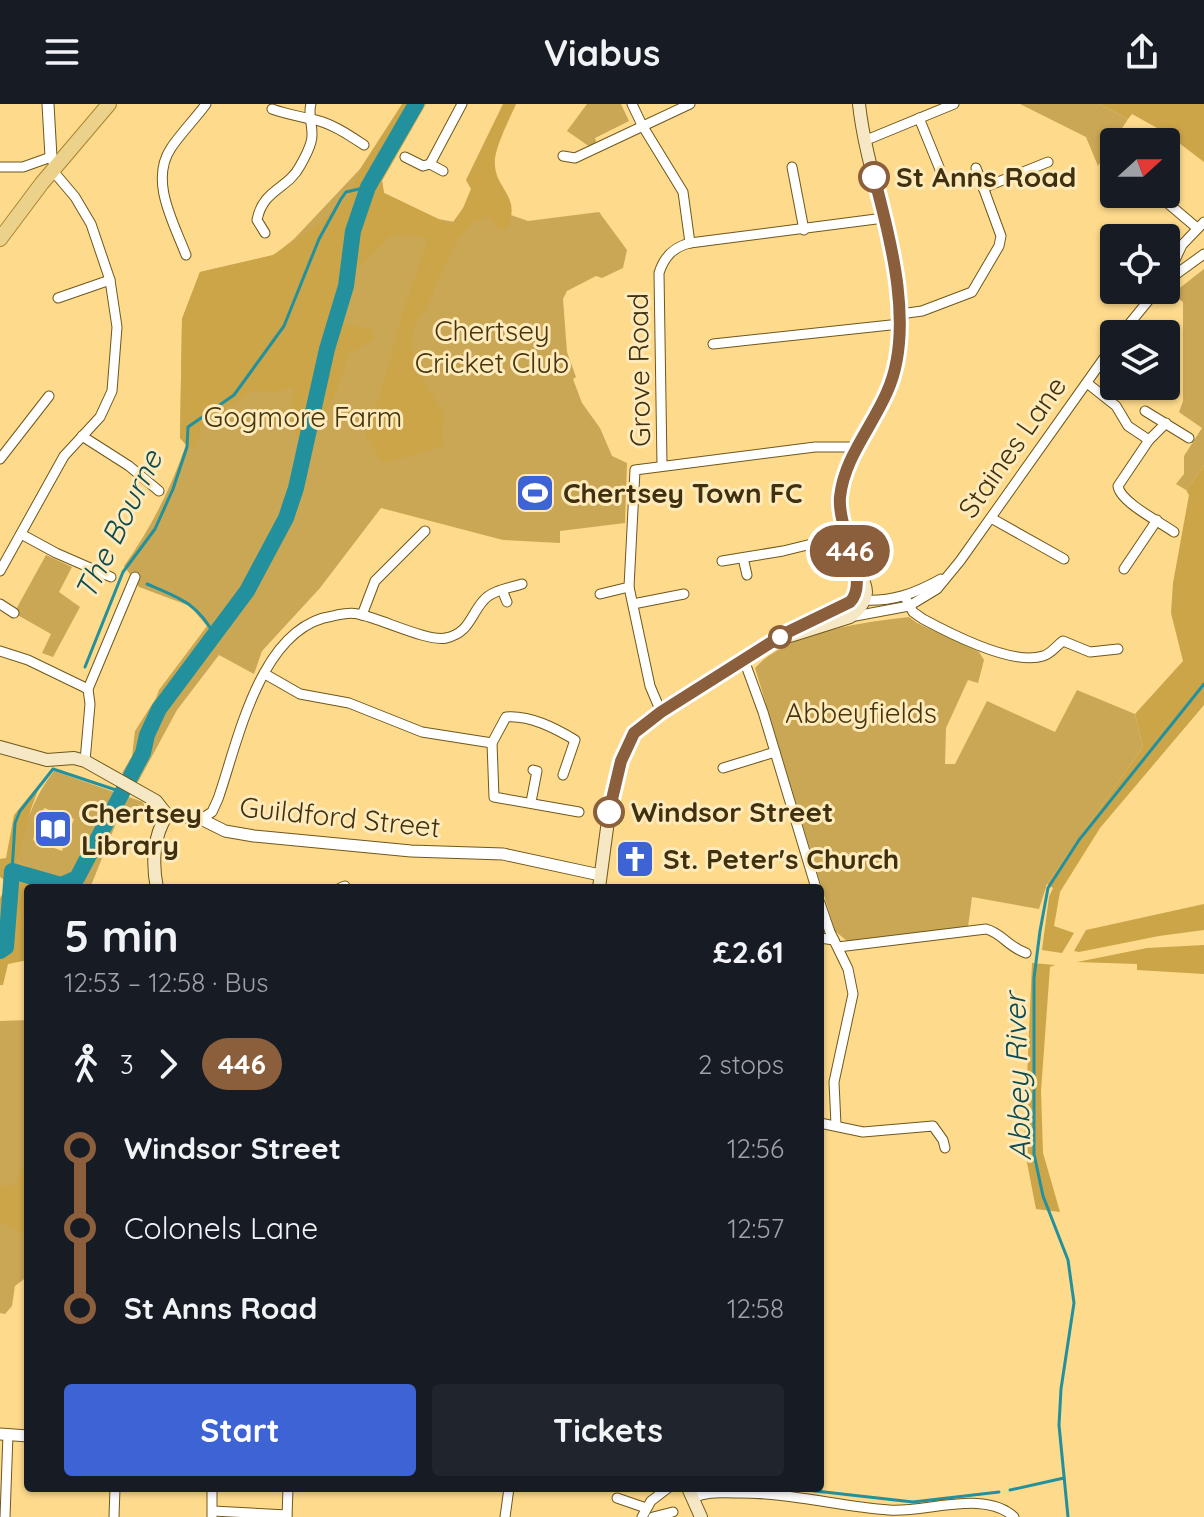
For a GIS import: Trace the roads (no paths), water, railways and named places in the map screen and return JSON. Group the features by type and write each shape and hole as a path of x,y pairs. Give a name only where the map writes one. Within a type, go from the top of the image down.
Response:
{"main road":[{"path":"0,239 54,165 109,104"},
{"path":"850,617 859,610 864,600 865,587 844,536 840,512 841,486 857,447 888,391 896,368 900,319 884,218 864,141 859,104"},
{"path":"850,602 858,588 855,565"},
{"name":"Staines Lane","path":"774,641 817,616 850,602"},
{"name":"Staines Lane","path":"774,641 850,617"},
{"path":"600,882 609,813 621,761 634,733 661,712 774,641"},
{"path":"0,747 47,760 74,758 85,761 156,801 167,815 161,824 153,857 156,884"},
{"path":"691,1493 701,1517"}],"street":[{"path":"0,571 64,456 100,417 112,391 117,327 110,280 91,224 54,165 48,104"},
{"path":"186,255 162,187 164,163 171,149 206,104"},
{"path":"265,233 257,216 268,194 298,169 312,141 311,104"},
{"path":"430,164 462,104"},
{"path":"632,104 683,192 690,243 884,218"},
{"path":"563,156 575,158 690,104"},
{"path":"864,141 919,118 927,109 954,104"},
{"path":"272,109 301,119 309,118 344,132 364,145"},
{"path":"919,118 943,177"},
{"path":"405,157 443,171"},
{"path":"983,188 1048,162"},
{"path":"0,167 54,165"},
{"path":"792,167 804,230"},
{"path":"713,344 900,319 972,292 1002,239 976,168"},
{"path":"1177,208 1201,225 1180,249"},
{"path":"180,238 190,234"},
{"name":"Grove Road","path":"662,465 659,273 663,261 674,249 690,243"},
{"path":"1180,270 1204,254"},
{"path":"58,298 110,280"},
{"path":"1132,320 1146,304"},
{"name":"Staines Lane","path":"850,617 907,601 946,576 960,561 1100,364"},
{"path":"1087,383 1116,406 1128,426 1149,440"},
{"path":"0,459 49,396"},
{"path":"1145,411 1189,438"},
{"path":"1166,423 1149,440 1118,486 1118,493 1174,532"},
{"path":"82,436 129,466 159,491"},
{"name":"Grove Road","path":"629,587 632,484 638,468 815,447 857,447"},
{"path":"991,518 1064,559"},
{"path":"1124,569 1157,520"},
{"path":"362,615 375,581 425,531"},
{"path":"21,534 111,577"},
{"path":"722,561 844,536"},
{"path":"401,537 409,545"},
{"path":"743,558 747,575"},
{"path":"85,761 90,704 88,689 135,577"},
{"path":"201,819 212,812 218,799 244,716 265,674 281,649 309,623 325,617 355,613 444,639 468,627 482,602 490,595 522,584"},
{"path":"600,594 629,587 650,686 661,712"},
{"path":"502,590 507,602"},
{"path":"633,604 684,594"},
{"path":"907,601 913,612 937,626 979,646 1005,653 1038,658 1050,653 1063,641 1090,652 1118,649"},
{"name":"Staines Lane","path":"850,602 907,601"},
{"path":"0,604 14,613"},
{"path":"0,651 28,660 88,689"},
{"path":"744,660 815,884"},
{"path":"265,674 300,694 349,703 422,732 492,743"},
{"path":"563,775 575,740 517,716 503,718 492,743 494,797 579,812"},
{"path":"723,768 775,752"},
{"path":"531,802 537,771 533,770"},
{"name":"Guildford Street","path":"167,815 201,819 225,831 254,836 411,851 503,854 600,882"},
{"path":"824,926 836,944 850,976 853,994 834,1082 836,1125"},
{"path":"824,940 836,944 986,929 996,932 1012,948 1026,953"},
{"path":"824,1124 863,1132 933,1126 943,1140 944,1148"},
{"path":"5,1517 4,1434 24,1436"},
{"path":"114,1517 115,1492"},
{"path":"212,1492 213,1514 287,1516 288,1492"},
{"path":"505,1517 508,1492"},
{"path":"647,1514 665,1492"},
{"path":"691,1493 760,1492 891,1510 989,1504 1005,1508 1014,1517"},
{"path":"617,1498 647,1514 673,1512"}],"waterway":[{"name":"The Bourne","path":"63,884 77,878 143,753 159,709 247,591 286,518 296,488 327,349 346,286 353,231 368,187 416,104"},
{"name":"The Bourne","path":"85,667 123,572 155,529 173,489 187,447 188,427 234,395 284,326 319,239 341,199 346,192 368,187"},
{"name":"The Bourne","path":"147,584 187,603 215,636"},
{"name":"Abbey River","path":"1068,1517 1059,1425 1061,1389 1074,1303 1068,1260 1043,1196 1034,1154 1034,978 1040,931 1048,888 1079,840 1204,684"},
{"name":"The Bourne","path":"12,871 15,823 20,811 53,769 122,792"},
{"name":"The Bourne","path":"0,951 6,947 12,871 58,884"},
{"path":"1010,1490 1064,1478"},
{"path":"824,1492 913,1502 999,1492"}],"place":[{"name":"St Anns Road","path":"874,177"},
{"name":"Chertsey Town FC","path":"535,493"},
{"name":"Windsor Street","path":"609,812"},
{"name":"Chertsey Library","path":"53,829"},
{"name":"St. Peter's Church","path":"635,859"}],"park label":[{"name":"Chertsey Cricket Club","path":"492,347"},
{"name":"Gogmore Farm","path":"303,417"},
{"name":"Abbeyfields","path":"861,713"}]}
